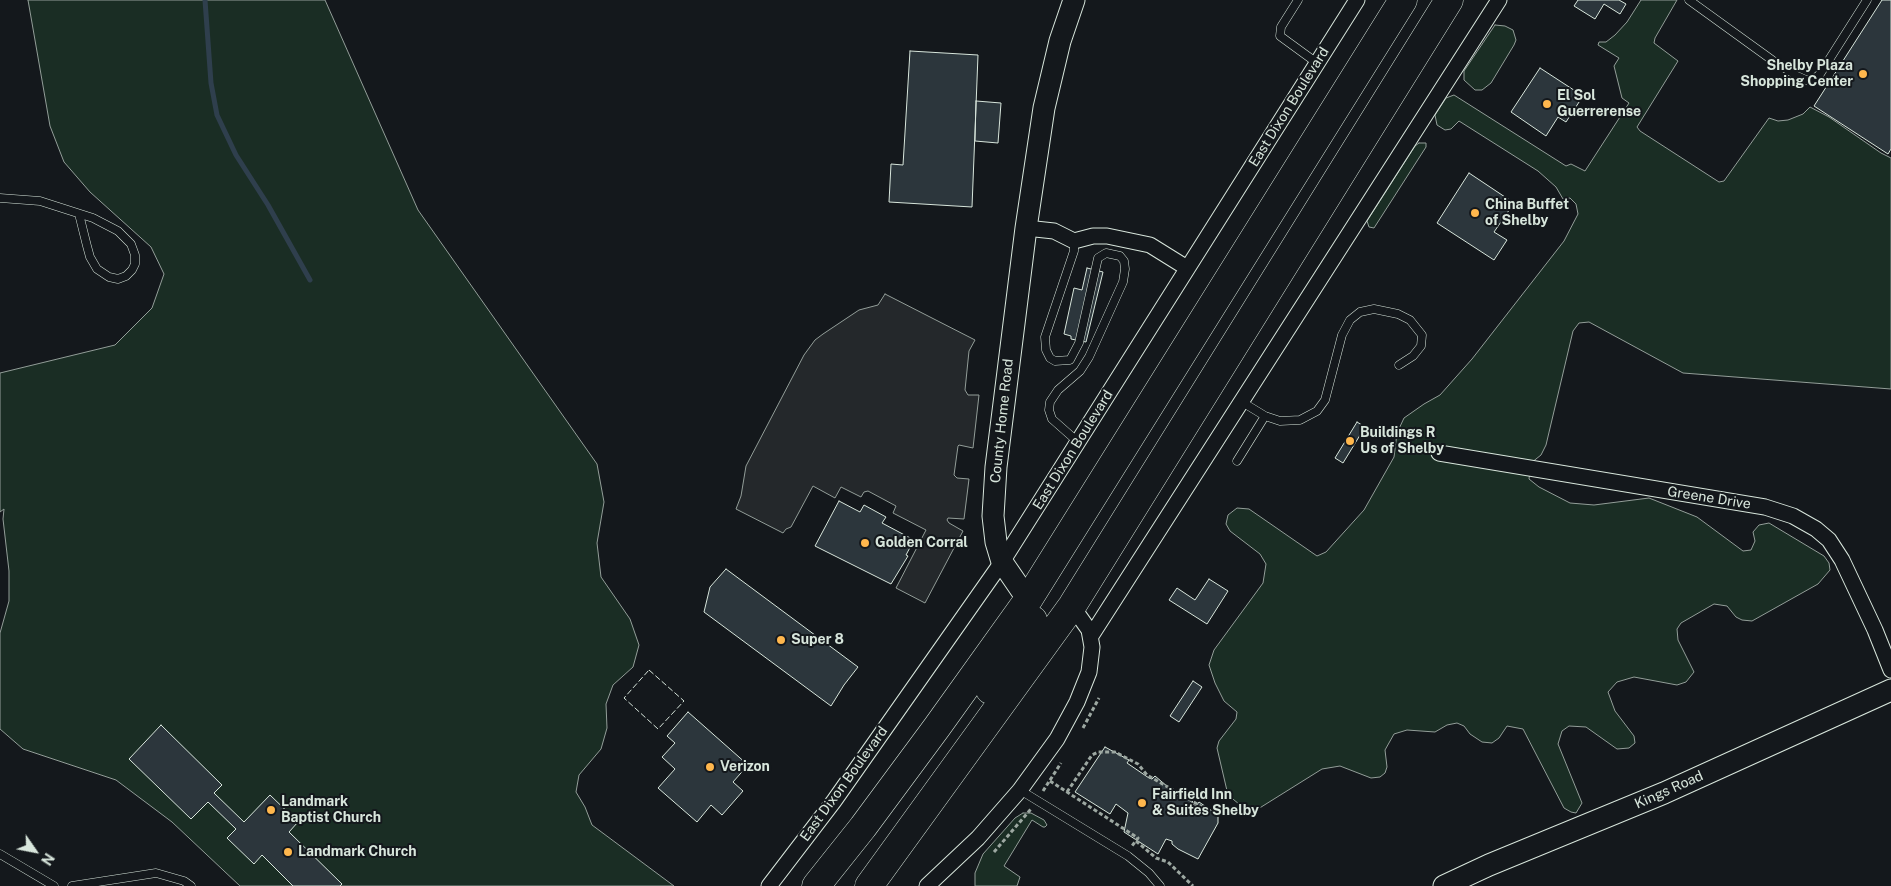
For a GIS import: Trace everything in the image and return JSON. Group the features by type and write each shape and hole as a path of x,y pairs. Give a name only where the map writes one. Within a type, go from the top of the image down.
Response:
{"highway":[{"path":"816,886 863,827 1028,600 1403,0"},
{"path":"869,886 1072,606 1449,0"},
{"path":"1072,606 1062,591 1061,586 1065,570 1139,452 1204,341 1207,333 1206,315"},
{"name":"County Home Road","path":"926,808 935,775 1030,628 1034,612 1028,600"}],"street":[{"name":"County Home Road","path":"1028,600 1002,562 996,542 993,516 996,467 1026,228 1044,108 1060,41 1074,0"},
{"name":"East Dixon Boulevard","path":"769,886 834,801 1002,562 1357,0"},
{"path":"1091,636 1500,0"},
{"path":"1026,228 1054,231 1074,241 1093,236 1107,236 1150,245 1187,268"},
{"name":"Greene Drive","path":"1439,453 1764,507 1793,516 1816,529 1829,540 1842,560 1875,630 1891,670"},
{"path":"927,886 978,838 1020,790 1057,739 1081,696 1092,659 1091,636 1084,622 1072,606"},
{"name":"Kings Road","path":"1444,886 1664,793 1891,690"}],"lane":[{"path":"1298,0 1281,27 1280,36 1317,63"},
{"path":"1689,0 1772,60 1806,80 1820,74 1867,0"},
{"path":"0,198 40,201 79,214 108,225 118,231 131,244 136,255 135,264 126,276 118,279 109,277 97,269 90,257 82,234 79,214"},
{"path":"1074,241 1074,251 1045,337 1046,350 1050,358 1055,361 1070,360 1077,350 1098,258 1106,253 1120,256 1124,261 1125,269 1123,282 1089,356 1080,371 1058,390 1050,402 1048,410 1052,419 1078,442"},
{"path":"1242,402 1265,416 1280,420 1300,420 1317,412 1325,400 1342,335 1350,320 1360,312 1374,309 1398,314 1410,320 1422,335 1420,346 1413,356 1398,365"},
{"path":"1237,461 1265,416"},
{"path":"1020,790 1128,856 1149,873 1160,886"},
{"path":"0,854 54,886"},
{"path":"72,886 156,873 184,881 191,886"}],"path":[{"path":"1067,792 1092,755 1098,752 1115,752 1138,764 1147,775 1204,808"},
{"path":"1050,781 1137,839 1156,858 1168,862 1193,886"}],"green space":[{"path":"28,0 325,0 418,210 597,464 604,502 597,543 601,577 630,619 639,645 633,667 613,685 606,704 607,728 601,749 579,775 576,792 585,807 592,825 674,886 240,886 172,822 116,780 23,749 0,729 0,633 9,601 9,571 3,519 4,509 0,512 0,373 115,345 152,308 164,274 151,247 90,192 64,162 50,126"},
{"path":"1641,0 1677,0 1654,43 1678,61 1637,127 1640,131 1719,182 1724,181 1769,118 1778,121 1788,120 1803,114 1810,107 1829,117 1891,158 1891,389 1683,373 1589,322 1579,323 1573,331 1546,445 1541,455 1531,463 1529,479 1539,487 1570,503 1594,505 1649,498 1697,517 1743,551 1751,550 1755,541 1753,532 1759,525 1769,523 1824,556 1829,563 1830,570 1818,584 1752,621 1736,617 1727,606 1714,604 1681,623 1677,629 1678,640 1694,672 1686,682 1677,685 1634,677 1617,682 1608,692 1615,711 1634,736 1635,743 1629,748 1617,749 1586,727 1569,726 1562,731 1558,744 1582,803 1576,813 1564,808 1523,729 1507,726 1499,738 1492,743 1482,742 1470,734 1464,726 1457,723 1447,725 1435,732 1407,730 1394,734 1385,750 1387,767 1385,773 1380,777 1371,778 1340,766 1322,769 1258,809 1239,804 1228,795 1217,748 1219,741 1236,719 1237,712 1224,701 1209,665 1214,650 1263,583 1266,564 1260,554 1230,531 1226,524 1228,515 1237,508 1249,509 1317,556 1326,552 1364,510 1394,457 1397,433 1404,418 1440,395 1472,359 1564,241 1578,214 1576,204 1570,198 1563,199 1556,187 1538,171 1459,121 1451,129 1445,130 1437,125 1435,115 1446,98 1454,95 1566,166 1571,164 1585,171 1629,103 1622,98 1614,66 1619,58 1598,45 1599,42 1606,42 1615,35 1627,22"},
{"path":"1495,25 1505,26 1513,30 1516,40 1491,83 1482,90 1475,90 1464,80 1464,71"},
{"path":"1419,143 1426,143 1426,147 1374,228 1369,227 1367,221 1415,146"},
{"path":"1023,813 1031,813 1044,820 1047,825 1043,827 1032,820 1004,866 1020,877 1017,886 975,886 975,873 983,854 1015,818"}],"shaded area":[{"path":"885,294 975,340 969,351 965,390 968,395 979,395 973,448 958,446 954,475 957,478 969,479 964,519 948,518 947,520 963,531 925,603 896,588 926,530 893,513 896,506 868,491 864,492 861,497 841,487 835,498 813,486 791,527 783,533 736,509 741,496 746,466 804,355 815,340 859,310 878,305"}],"building":[{"path":"1578,0 1619,0 1626,4 1620,14 1604,4 1595,19 1574,6"},
{"name":"Shelby Plaza Shopping Center","path":"1882,0 1891,0 1891,149 1888,154 1814,106"},
{"path":"910,51 978,55 972,207 889,202 891,164 903,165"},
{"name":"El Sol Guerrerense","path":"1540,68 1583,96 1566,122 1558,117 1546,136 1511,112"},
{"path":"976,101 1001,103 998,143 975,141"},
{"name":"China Buffet of Shelby","path":"1469,173 1514,203 1494,232 1507,240 1494,260 1437,223"},
{"path":"1087,268 1103,272 1086,342 1071,339 1071,336 1064,334 1074,288 1082,290"},
{"path":"1357,422 1365,427 1343,463 1335,458"},
{"name":"Golden Corral","path":"839,501 860,512 864,505 886,517 882,523 914,540 906,555 908,556 891,584 815,546"},
{"name":"Super 8","path":"726,569 858,667 831,706 704,612 710,587"},
{"path":"1209,579 1228,591 1207,624 1169,600 1177,588 1195,600"},
{"path":"1193,681 1202,687 1179,722 1170,716"},
{"name":"Verizon","path":"688,712 748,765 733,782 743,791 722,815 711,805 697,822 658,788 675,769 662,757 675,743 667,736"},
{"name":"Landmark Baptist Church","path":"161,725 222,785 214,793 244,822 270,795 298,822 289,832 342,884 340,886 293,886 262,855 254,864 227,838 236,829 208,802 191,819 129,759"},
{"name":"Fairfield Inn & Suites Shelby","path":"1105,747 1129,760 1127,763 1149,778 1152,779 1155,776 1181,798 1183,795 1196,806 1199,802 1218,815 1218,823 1198,859 1178,849 1172,844 1172,841 1166,839 1158,854 1124,832 1128,813 1116,804 1110,814 1075,792"}],"waterway":[{"path":"205,0 211,83 217,115 236,155 268,205 310,280"}],"fence":[{"path":"649,670 684,701 658,729 624,698 649,670"}],"place":[{"name":"Shelby Plaza Shopping Center","path":"1863,74"},
{"name":"El Sol Guerrerense","path":"1547,104"},
{"name":"China Buffet of Shelby","path":"1475,213"},
{"name":"Buildings R Us of Shelby","path":"1350,441"},
{"name":"Golden Corral","path":"865,543"},
{"name":"Super 8","path":"781,640"},
{"name":"Verizon","path":"710,767"},
{"name":"Fairfield Inn & Suites Shelby","path":"1142,803"},
{"name":"Landmark Baptist Church","path":"271,810"},
{"name":"Landmark Church","path":"288,852"}]}
